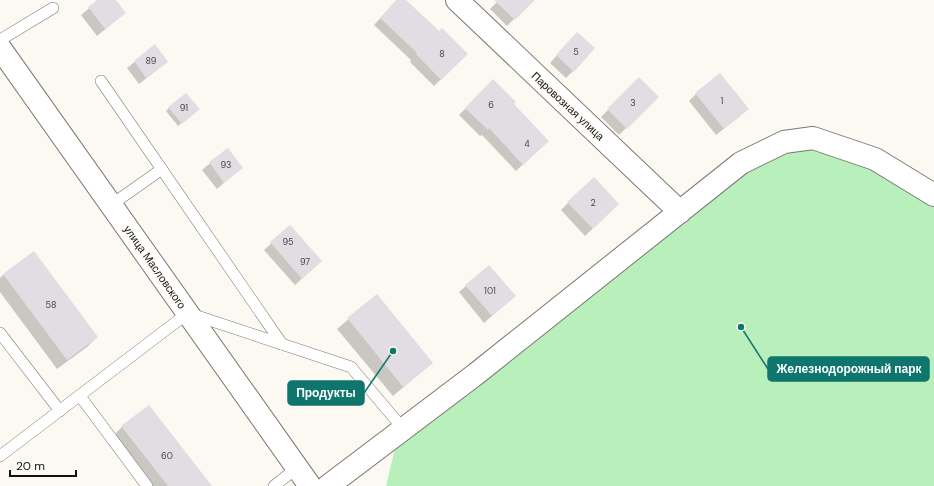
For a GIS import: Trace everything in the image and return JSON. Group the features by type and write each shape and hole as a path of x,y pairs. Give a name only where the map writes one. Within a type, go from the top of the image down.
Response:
{"street":[{"name":"Паровозная улица","path":"457,0 680,212"},
{"name":"улица Масловского","path":"0,48 310,486"},
{"path":"328,486 476,374 741,163 784,142 813,138 876,159 934,195"}],"lane":[{"path":"0,40 53,8"},
{"path":"101,80 282,344"},
{"path":"111,205 162,169"},
{"path":"0,456 188,313 351,367 400,425"},
{"path":"0,333 60,411"},
{"path":"80,396 147,486"},
{"path":"274,486 298,467"}],"green space":[{"path":"819,147 896,181 934,205 934,486 386,486 395,448 742,171 779,154"}],"building":[{"path":"97,0 116,0 126,13 105,29 88,7"},
{"path":"396,0 406,0 439,31 442,28 468,54 441,80 416,54 417,53 380,18"},
{"path":"494,0 535,0 515,20"},
{"path":"577,32 595,48 574,72 556,55"},
{"path":"155,44 168,62 146,78 134,61"},
{"path":"720,73 749,109 724,129 695,93"},
{"path":"639,77 659,97 627,129 607,109"},
{"path":"493,79 516,102 514,104 549,141 523,165 489,128 488,130 465,108"},
{"path":"186,93 200,109 182,124 168,107"},
{"path":"228,148 243,168 224,183 209,162"},
{"path":"594,177 619,204 593,229 567,202"},
{"path":"290,225 322,261 302,279 270,242"},
{"path":"34,251 98,337 67,360 3,274"},
{"path":"489,265 516,296 492,316 465,285"},
{"path":"377,294 433,363 403,387 347,318"},
{"path":"149,405 212,486 168,486 121,426"}],"place":[{"name":"Железнодорожный парк","path":"741,327"},
{"name":"Продукты","path":"393,351"}]}
